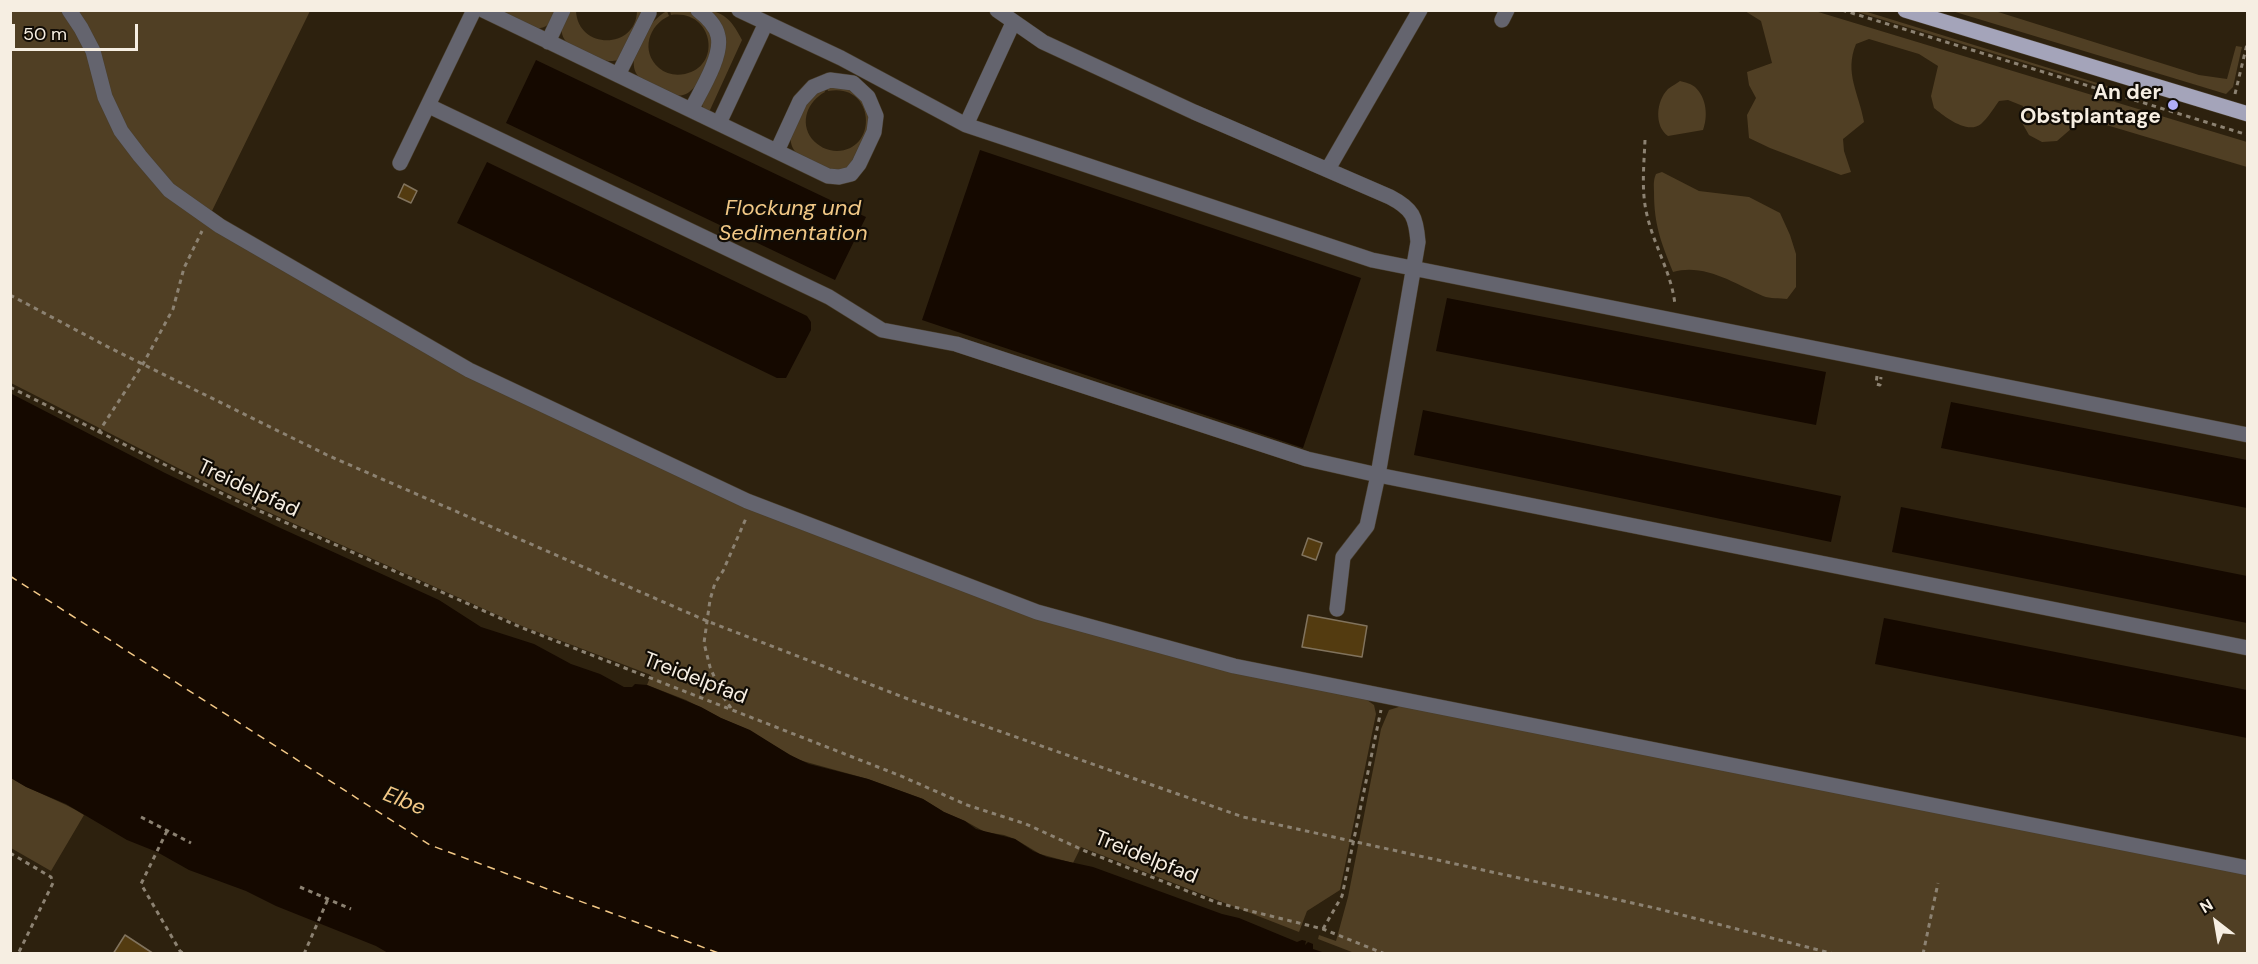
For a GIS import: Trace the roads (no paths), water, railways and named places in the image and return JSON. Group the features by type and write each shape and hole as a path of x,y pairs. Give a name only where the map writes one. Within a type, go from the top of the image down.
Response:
{"main road":[{"path":"1905,10 2247,114"}],"lane":[{"path":"69,10 93,51 105,97 121,131 169,190 208,218 309,279 469,370 753,504 1037,612 1233,666 2247,868"},
{"path":"400,163 474,10"},
{"path":"483,10 828,176 839,177 851,174 859,164 874,132 876,116 867,96 853,83 830,80 813,87 800,101 777,151"},
{"path":"548,42 563,10"},
{"path":"691,110 716,58 718,36 709,18 698,10"},
{"path":"738,10 841,58 966,125 1372,260 2247,435"},
{"path":"997,10 1042,42 1194,112 1390,197 1407,207 1417,225 1418,242 1378,475 1367,526 1343,557 1337,609"},
{"path":"1328,169 1420,10"},
{"path":"618,75 651,11"},
{"path":"719,123 766,23"},
{"path":"966,125 1013,23"},
{"path":"429,106 829,297 882,330 956,344 1307,459 2247,648"}],"water":[{"name":"Flockung und Sedimentation","path":"536,60 866,217 835,280 506,123"},
{"path":"980,150 1361,278 1303,448 922,320"},
{"name":"Flockung und Sedimentation","path":"487,162 807,316 811,322 811,330 786,378 777,378 457,223"},
{"path":"1447,298 1826,372 1816,425 1436,351"},
{"name":"Elbe","path":"10,393 165,473 439,600 481,627 534,644 571,664 600,674 624,687 632,687 635,684 647,685 750,730 809,764 868,779 923,799 976,829 1015,839 1047,857 1093,867 1222,914 1239,918 1297,942 1306,941 1305,945 1308,942 1313,944 1313,949 1325,953 388,953 246,891 189,870 157,852 127,840 66,804 11,778"},
{"path":"1951,402 2247,460 2247,508 1941,448"},
{"path":"1423,410 1841,496 1831,542 1414,455"},
{"path":"1901,507 2247,576 2247,623 1892,552"},
{"path":"1884,618 2247,690 2247,738 1875,664"}],"place":[{"name":"An der Obstplantage","path":"2173,105"}]}
